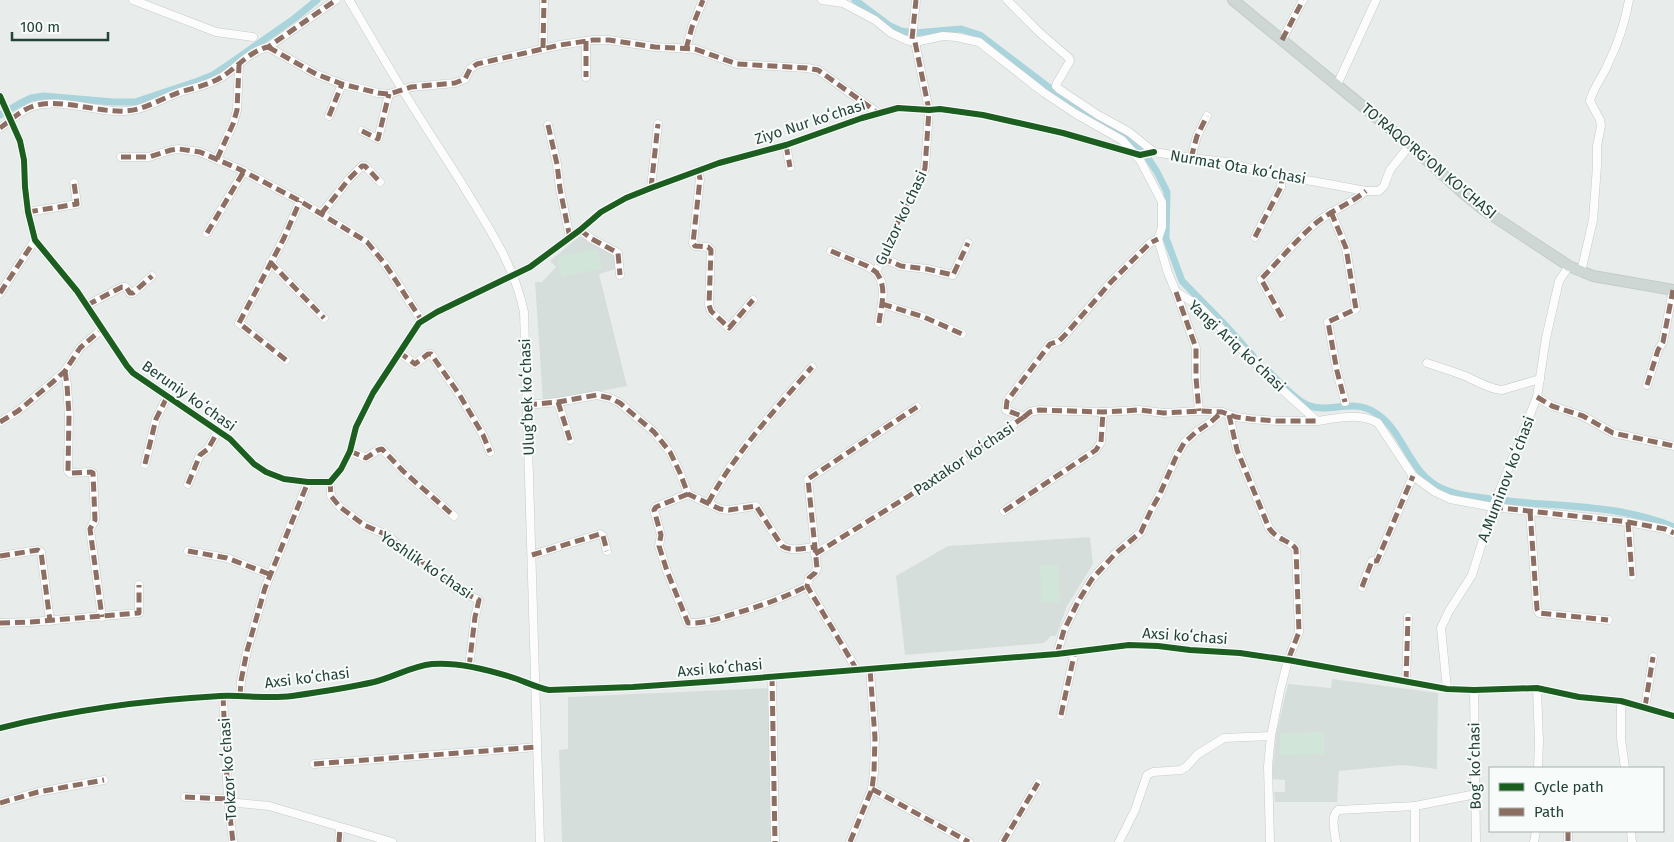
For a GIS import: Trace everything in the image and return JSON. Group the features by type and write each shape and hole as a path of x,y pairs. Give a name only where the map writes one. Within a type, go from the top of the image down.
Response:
{"main road":[{"name":"TO'RAQO'RG'ON KO'CHASI","path":"1233,0 1410,145 1484,210 1569,266 1593,276 1674,290"}],"street":[{"path":"133,0 216,32 253,38"},
{"path":"0,128 10,118 40,104 65,104 123,112 138,109 220,78 336,0"},
{"name":"Ulugʻbek koʻchasi","path":"349,0 402,90 495,237 520,292 524,312 540,842"},
{"path":"543,48 544,0"},
{"path":"686,49 692,27 703,0"},
{"path":"822,0 843,3 875,20 891,34 906,40 914,40"},
{"name":"Gulzor koʻchasi","path":"879,323 883,283 876,272 897,224 924,172 929,110 914,40 915,0"},
{"name":"Nurmat Ota koʻchasi","path":"1007,0 1040,33 1069,58 1070,61 1056,86 1098,115 1129,132 1154,152 1226,162 1282,177 1366,191"},
{"path":"1282,40 1303,0"},
{"path":"1337,85 1376,0"},
{"path":"1581,272 1593,220 1597,174 1597,146 1601,126 1600,120 1590,101 1593,90 1604,74 1612,55 1625,20 1629,0"},
{"name":"Yangi Ariq koʻchasi","path":"914,40 944,36 972,39 979,42 1043,92 1076,114 1122,140 1140,160 1162,202 1162,227 1158,239 1176,292 1198,305 1278,386 1318,421"},
{"path":"268,47 316,74 342,84 389,94 411,87 460,81 465,79 470,69 477,64 586,40 609,40 655,47 703,51 737,64 818,70 878,113"},
{"path":"586,40 586,77"},
{"path":"217,158 237,110 239,65"},
{"path":"329,116 342,84"},
{"path":"362,131 378,139 389,94"},
{"name":"Beruniy koʻchasi","path":"1,100 20,141 24,160 28,212 35,240 87,306 133,373 218,431 254,464 266,472 284,479 330,482"},
{"name":"Ziyo Nur koʻchasi","path":"514,276 530,267 570,238 601,212 626,198 719,163 786,145 878,113 898,108 940,109 982,115 1063,133 1136,154"},
{"path":"1191,158 1197,136 1206,116"},
{"path":"651,188 658,124"},
{"path":"548,125 558,164 560,189 570,238"},
{"path":"786,145 790,167"},
{"path":"1282,317 1261,279 1315,224 1331,212 1345,206 1366,191 1379,191 1384,186 1390,170 1410,145"},
{"path":"121,157 149,158 179,149 200,152 217,158 300,201 366,242 385,264 422,321"},
{"path":"1136,154 1154,152"},
{"path":"321,214 344,184 362,166 365,166 380,182"},
{"path":"698,170 700,179 694,243 695,246 711,250 710,311 729,328 753,300"},
{"path":"207,233 244,172"},
{"path":"1255,237 1281,187 1282,177"},
{"path":"28,212 77,204 74,183"},
{"path":"286,360 240,323 284,238 300,201"},
{"path":"1331,212 1346,248 1356,309 1328,322 1345,402"},
{"path":"580,230 618,253 620,275"},
{"name":"Paxtakor koʻchasi","path":"1024,417 1006,410 1006,405 1050,344 1059,341 1111,282 1150,243 1158,239"},
{"path":"0,293 35,240"},
{"path":"882,258 901,266 953,275 968,242"},
{"path":"831,250 876,272"},
{"path":"270,262 324,318"},
{"name":"A.Muminov koʻchasi","path":"1447,689 1441,628 1449,611 1472,575 1494,505 1537,397 1546,338 1558,281 1569,266"},
{"path":"87,306 122,287 133,293 152,276"},
{"path":"330,482 341,469 350,451 356,427 373,393 413,330 422,321 437,312 514,276"},
{"path":"1647,385 1658,350 1664,342 1674,290"},
{"path":"1176,292 1196,348 1195,363 1199,411"},
{"path":"882,304 924,317 962,334"},
{"path":"0,422 18,411 54,381 64,371 80,348 102,329"},
{"path":"399,352 415,364 428,354 431,354 459,394 490,452"},
{"path":"1427,363 1462,375 1487,388 1496,390 1540,379"},
{"path":"708,503 719,482 738,454 812,367"},
{"path":"64,371 67,385 68,471 93,473 95,520 90,529 102,617"},
{"path":"145,464 156,420 167,396"},
{"path":"527,405 597,396 610,398 620,403 654,432 670,452 688,494 720,509 729,510 756,506 782,546 785,548 815,551"},
{"path":"1537,397 1552,406 1584,416 1614,433 1674,446"},
{"path":"558,402 570,440"},
{"path":"857,670 807,586 808,578 815,573 817,568 808,479 917,407"},
{"path":"1024,417 1030,412 1039,410 1103,412 1139,410 1164,413 1199,411 1225,413 1236,417 1277,421 1318,421 1356,416 1369,418 1378,423 1413,476 1435,492 1450,499 1530,511 1628,522 1665,529 1674,533"},
{"path":"1004,511 1096,450 1101,442 1103,412"},
{"path":"1057,654 1064,630 1092,579 1116,553 1141,532 1184,443 1225,413"},
{"path":"1225,413 1237,450 1269,528 1277,538 1293,545 1296,549 1299,632 1288,660 1271,736 1268,766 1270,842"},
{"name":"Paxtakor koʻchasi","path":"815,551 909,496 1024,417"},
{"path":"188,484 200,456 208,449 218,431"},
{"path":"350,451 366,458 382,449 423,490 454,516"},
{"path":"1362,587 1372,561 1377,560 1413,476"},
{"path":"240,696 247,651 270,574 308,482"},
{"name":"Yoshlik koʻchasi","path":"330,482 331,496 340,507 364,524 387,535 409,554 437,571 456,589 479,600 469,667"},
{"path":"688,494 654,510 661,536 659,546 688,624 747,610 786,597 807,586"},
{"path":"1530,511 1537,609 1539,613 1608,620"},
{"path":"1628,522 1632,576"},
{"path":"532,555 600,534 603,536 607,551"},
{"path":"0,556 38,550 41,552 50,621"},
{"path":"188,551 227,558 270,574"},
{"path":"0,622 50,621 139,613 139,585"},
{"path":"1406,681 1408,617"},
{"name":"Axsi koʻchasi","path":"0,728 42,717 154,701 223,696 278,698 320,692 376,681 415,667 433,664 469,667 550,690 633,687 870,670 1057,654 1129,645 1240,652 1447,689 1537,688 1579,697 1621,701 1674,716"},
{"path":"1061,715 1075,651"},
{"path":"1645,707 1653,657"},
{"path":"850,842 872,789 874,772 875,738 870,670"},
{"path":"772,676 775,842"},
{"path":"1537,688 1538,767"},
{"name":"Bogʻ koʻchasi","path":"1474,690 1476,842"},
{"name":"Tokzor koʻchasi","path":"223,696 228,800 233,842"},
{"path":"1621,701 1625,767"},
{"path":"1119,842 1134,810 1147,775 1154,772 1181,770 1198,754 1224,738 1271,736"},
{"path":"314,764 537,747"},
{"path":"0,803 38,792 104,780"},
{"path":"1002,842 1038,783"},
{"path":"872,789 969,842"},
{"path":"1336,842 1334,817 1338,810 1415,806 1476,794"},
{"path":"185,797 228,800 269,806 392,842"},
{"path":"1415,806 1415,842"},
{"path":"339,842 340,828"}],"shaded area":[{"path":"580,236 616,256 616,269 599,274 627,386 543,402 535,282 542,282 556,267 550,261"},
{"path":"1090,537 1093,564 1067,606 1056,636 1051,636 1044,643 905,655 896,576 948,546"},
{"path":"1332,679 1438,693 1437,769 1403,765 1339,771 1337,802 1275,802 1274,792 1285,792 1285,780 1272,779 1276,735 1288,684 1331,688"},
{"path":"771,688 774,842 562,842 559,750 568,749 568,697"}],"green space":[{"path":"597,249 602,268 562,277 558,257"},
{"path":"1040,565 1058,565 1060,602 1042,603"},
{"path":"1324,732 1324,754 1280,755 1280,733"}],"waterway":[{"path":"0,115 31,98 44,96 135,102 198,81 213,75 225,67 295,18 317,0"},
{"path":"855,0 890,26 901,31 914,33 961,29 980,35 1055,92 1133,141 1146,155 1167,192 1166,238 1182,281 1253,356"},
{"path":"1267,370 1291,394 1307,405 1324,408 1357,406 1374,412 1393,429 1421,473 1431,482 1450,492 1499,500 1610,510 1632,514 1674,527"}],"marked path":[{"path":"0,128 23,111 43,104 125,111 138,109 206,84 226,74 255,52 268,47 336,0"},
{"path":"543,48 544,0"},
{"path":"686,49 692,27 703,0"},
{"path":"879,323 883,290 880,278 876,272 925,168 929,110 915,42 912,39 916,0"},
{"path":"1282,40 1303,0"},
{"path":"268,47 316,74 342,84 389,94 411,87 455,83 465,79 470,69 477,64 560,45 593,40 609,40 655,47 695,49 737,64 818,70 878,113"},
{"path":"586,41 586,77"},
{"path":"217,159 233,124 237,110 239,65"},
{"path":"329,116 342,84"},
{"path":"362,131 378,139 389,94"},
{"path":"1191,158 1197,136 1207,116"},
{"path":"651,188 658,124"},
{"path":"548,125 570,238"},
{"path":"786,145 790,167"},
{"path":"121,157 149,157 179,149 200,152 239,169 300,201 367,242 385,264 422,321"},
{"path":"321,214 362,166 365,166 380,182"},
{"path":"698,170 700,179 693,243 695,246 708,247 711,250 709,305 711,311 729,328 753,300"},
{"path":"207,233 244,171"},
{"path":"1255,237 1281,187 1282,177"},
{"path":"28,212 77,204 74,183"},
{"path":"1282,317 1261,279 1316,223 1366,191"},
{"path":"286,360 239,323 284,238 300,201"},
{"path":"1331,212 1346,248 1356,309 1328,322 1345,402"},
{"path":"580,230 618,253 620,275"},
{"path":"815,554 909,496 1024,417 1006,410 1007,401 1050,344 1059,341 1111,282 1150,243 1158,239"},
{"path":"0,293 35,240"},
{"path":"882,258 901,266 953,275 968,243"},
{"path":"831,251 867,266 876,272"},
{"path":"270,262 324,318"},
{"path":"87,305 122,287 126,287 130,293 133,293 152,276"},
{"path":"1647,385 1658,350 1663,342 1673,290"},
{"path":"1176,292 1196,348 1199,411"},
{"path":"882,304 924,317 962,334"},
{"path":"0,422 18,411 65,371 80,348 102,329"},
{"path":"399,352 415,364 428,354 431,354 459,394 483,435 490,452"},
{"path":"708,503 743,449 812,367"},
{"path":"65,371 69,415 68,471 70,473 93,473 95,520 90,529 102,617"},
{"path":"527,405 597,395 610,398 620,403 654,432 670,452 688,494 720,509 729,510 756,506 782,546 793,549 815,547"},
{"path":"145,464 156,419 167,397"},
{"path":"1537,397 1552,406 1583,416 1613,433 1674,446"},
{"path":"558,402 570,440"},
{"path":"857,670 807,586 809,578 815,573 817,568 808,479 917,407"},
{"path":"1024,417 1030,412 1039,410 1103,412 1139,410 1164,413 1222,412 1236,417 1251,419 1317,421"},
{"path":"1004,511 1096,450 1101,442 1103,412"},
{"path":"1057,654 1064,630 1092,579 1116,553 1141,532 1184,443 1222,412"},
{"path":"1229,415 1237,450 1269,528 1276,536 1296,549 1299,632 1288,660"},
{"path":"188,484 200,455 208,449 218,431"},
{"path":"350,451 366,458 382,449 403,471 454,516"},
{"path":"1362,587 1372,561 1377,561 1413,476"},
{"path":"240,696 247,651 265,588 308,482"},
{"path":"330,482 331,496 340,507 364,525 387,535 409,554 437,571 456,589 479,600 469,667"},
{"path":"688,494 656,507 654,510 661,535 659,546 688,623 709,621 750,609 779,599 807,586"},
{"path":"1493,507 1628,522 1665,529 1674,533"},
{"path":"1530,511 1537,609 1539,613 1608,620"},
{"path":"1628,522 1632,576"},
{"path":"532,555 600,534 603,536 607,551"},
{"path":"0,556 38,550 41,552 50,621"},
{"path":"188,551 227,558 269,574"},
{"path":"0,623 139,613 139,585"},
{"path":"1406,681 1408,617"},
{"path":"1061,715 1075,651"},
{"path":"1645,707 1653,657"},
{"path":"850,842 872,789 874,772 875,738 870,669"},
{"path":"772,676 775,842"},
{"path":"223,696 228,799 233,842"},
{"path":"314,764 537,747"},
{"path":"0,803 38,792 104,780"},
{"path":"1003,842 1038,783"},
{"path":"872,789 969,842"},
{"path":"185,797 228,799"},
{"path":"339,842 340,828"},
{"path":"1568,832 1568,842"}],"cycle path":[{"path":"0,96 20,141 24,160 28,212 35,240 77,291 127,366 133,373 230,439 254,464 266,472 284,479 308,482 330,482 341,469 350,451 356,427 373,393 419,323 437,312 530,267 601,212 626,198 651,188 719,163 786,145 862,118 898,108 940,109 983,115 1063,133 1140,155 1154,152"},
{"path":"0,728 54,716 137,703 220,696 274,697 313,693 374,682 417,667 432,664 453,664 486,670 549,690 719,681 1057,654 1129,645 1240,653 1447,689 1537,688 1579,697 1621,701 1674,716"}]}
